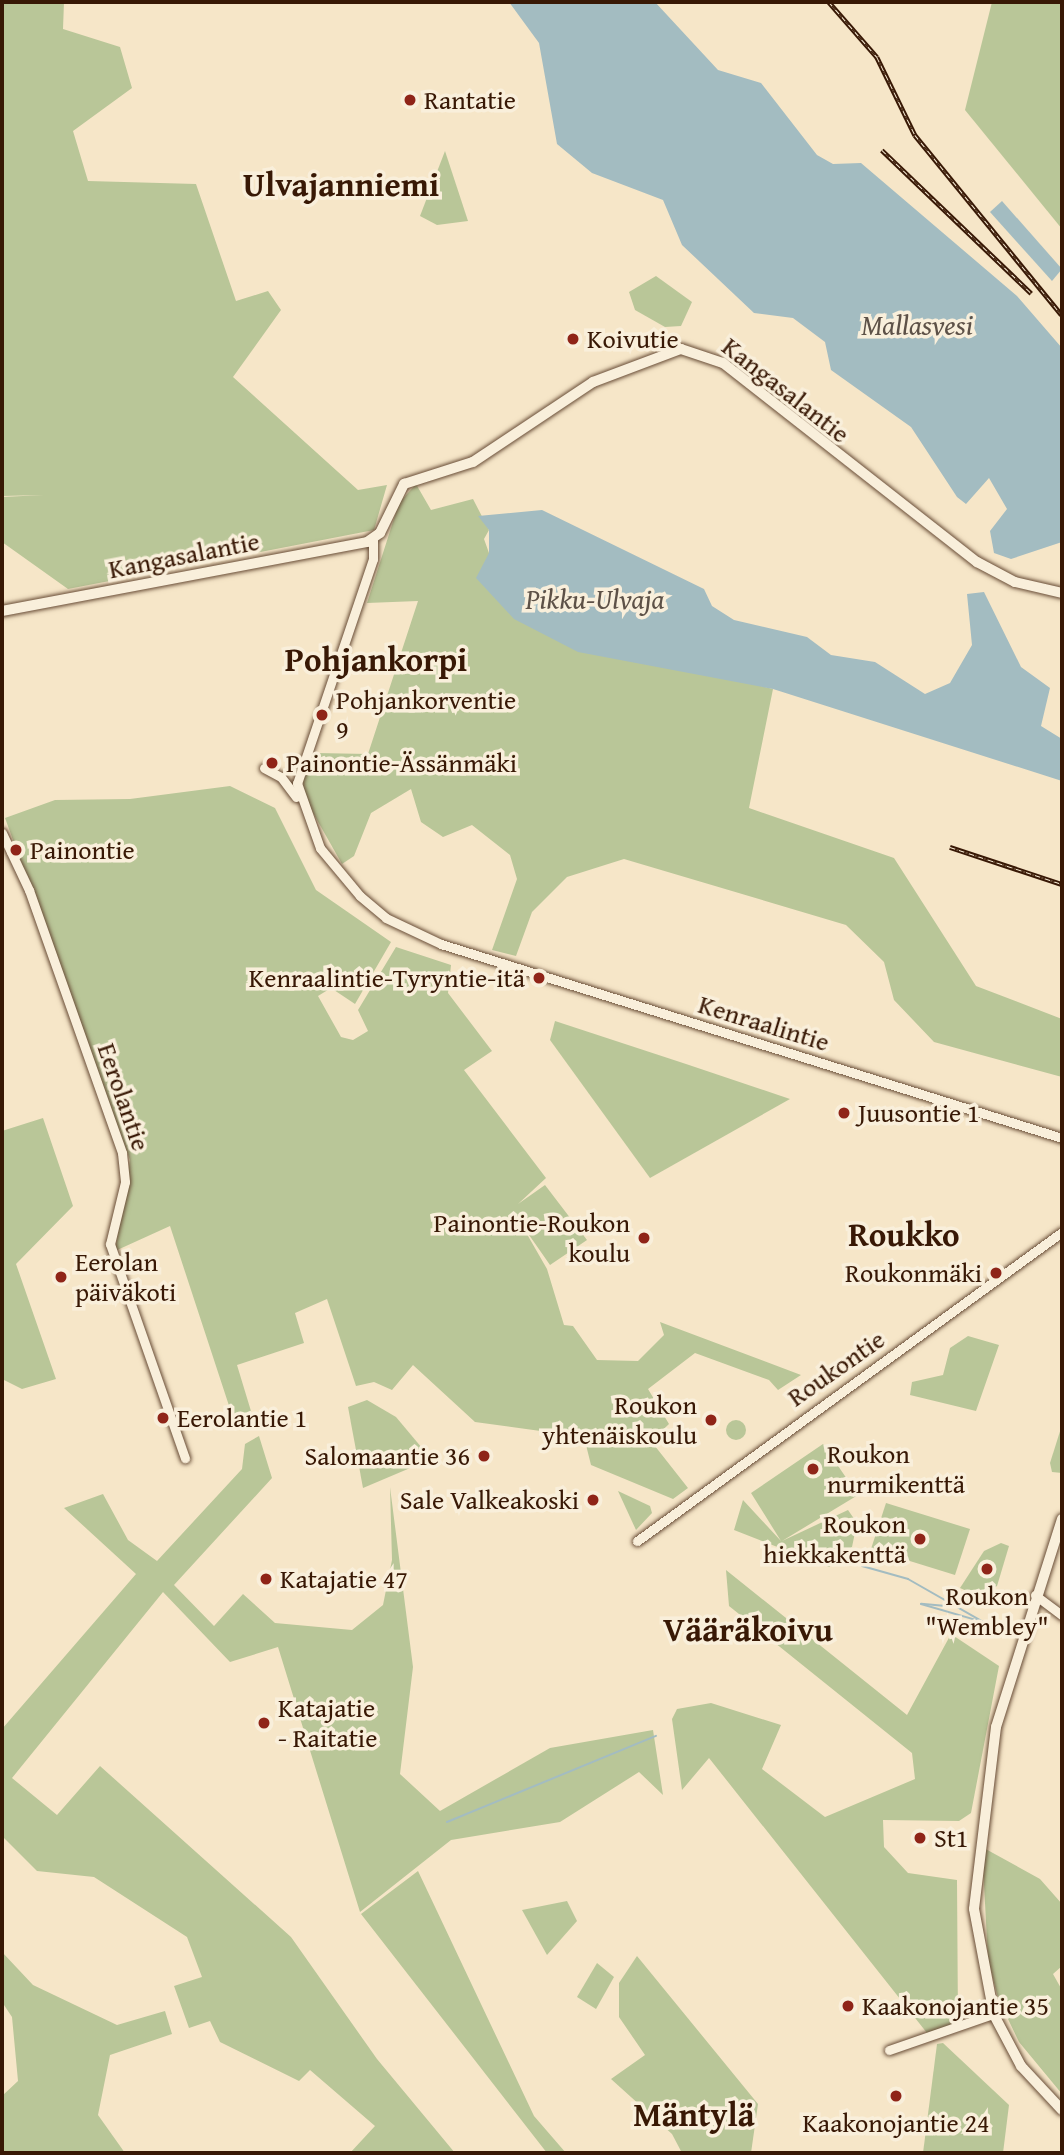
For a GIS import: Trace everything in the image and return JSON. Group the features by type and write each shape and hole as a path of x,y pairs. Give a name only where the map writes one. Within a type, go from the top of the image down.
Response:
{"main road":[{"name":"Kangasalantie","path":"2,611 373,539 397,490 473,462 593,382 658,354 690,350 723,363 943,540 1015,582 1062,593"},
{"path":"1062,1519 1033,1599 990,1757 977,1861 980,1934 997,2013 1018,2051 1062,2109"}],"street":[{"path":"297,798 301,758 373,559 373,539"},
{"path":"264,768 281,776 297,798"},
{"name":"Kenraalintie","path":"297,798 320,848 360,896 396,923 453,947 1062,1138"},
{"name":"Eerolantie","path":"2,833 28,887 122,1153 125,1182 110,1244 185,1458"},
{"name":"Roukontie","path":"637,1541 1062,1232"},
{"path":"1033,1599 1058,1612"},
{"path":"888,2050 997,2013"}],"green space":[{"path":"2,2 64,2 63,29 120,47 132,88 73,131 88,181 196,184 236,301 268,291 281,310 233,377 358,490 387,485 374,530 68,589 2,542 2,497 44,495 2,496"},
{"path":"992,2 1062,2 1062,229 965,110"},
{"path":"445,151 468,221 437,225 420,216"},
{"path":"656,276 692,302 681,326 665,327 635,310 629,292"},
{"path":"416,484 431,510 473,499 489,530 484,539 489,553 700,670 773,689 749,808 894,858 976,986 1062,1019 1062,1077 934,1042 894,1000 884,962 846,925 624,859 567,877 532,912 516,956 492,950 517,879 510,855 472,825 443,837 421,822 411,789 371,813 354,856 342,864 304,797 303,777 316,753 368,754 418,601 367,603 399,503"},
{"path":"230,786 275,808 316,890 391,942 355,1004 331,988 318,996 341,1037 353,1040 368,1031 358,1010 396,947 451,965 448,993 492,1051 464,1070 546,1178 518,1204 545,1185 587,1240 550,1265 520,1222 547,1269 564,1325 573,1326 597,1360 638,1361 664,1335 660,1322 801,1375 778,1390 769,1380 695,1353 648,1389 669,1424 651,1441 688,1488 673,1499 591,1465 584,1437 475,1422 413,1365 392,1390 374,1382 356,1386 327,1299 295,1313 304,1343 237,1365 254,1421 236,1427 170,1226 115,1251 130,1160 5,818 55,800 130,799"},
{"path":"555,1021 790,1099 650,1178 550,1040"},
{"path":"43,1118 73,1206 16,1264 56,1379 22,1389 2,1379 2,1131"},
{"path":"968,1336 999,1345 976,1411 910,1395 912,1382 943,1375 950,1348"},
{"path":"367,1400 396,1417 422,1448 422,1463 363,1488 348,1407"},
{"path":"736,1420 743,1423 746,1430 743,1437 736,1440 729,1437 726,1430 729,1423"},
{"path":"1062,1425 1062,1473 1052,1472 1050,1463"},
{"path":"259,1436 272,1478 174,1585 214,1626 243,1594 275,1623 352,1630 383,1605 392,1560 390,1487 413,1667 400,1774 440,1811 550,1748 653,1730 663,1795 639,1772 560,1822 451,1840 360,1912 278,1647 230,1662 163,1592 12,1778 57,1815 100,1766 291,1937 377,2059 455,2153 350,2153 375,2126 310,2070 299,2081 220,2042 210,2021 189,2028 174,1986 202,1977 187,1937 94,1877 37,1871 2,1836 2,1729 136,1574 64,1508 103,1494 128,1540 157,1561 242,1469 245,1444"},
{"name":"Roukon nurmikenttä","path":"823,1444 858,1495 782,1541 848,1510 857,1523 852,1547 829,1567 734,1530 743,1500 781,1541 751,1493"},
{"path":"618,1491 650,1506 652,1513 636,1530"},
{"name":"Roukon hiekkakenttä","path":"886,1503 970,1529 955,1575 871,1549"},
{"name":"Roukon \"Wembley\"","path":"1001,1543 1009,1546 997,1586 980,1597 960,1588 984,1551"},
{"path":"726,1570 907,1715 951,1634 999,1666 971,1813 959,1821 883,1820 884,1847 908,1873 957,1880 958,2023 927,2033 709,1758 682,1790 672,1719 677,1709 711,1703 781,1725 762,1769 825,1817 915,1779 912,1753 729,1606"},
{"path":"982,1847 1040,1879 1062,1904 1062,1966 1053,1974 1062,1990 1062,2094 1019,2042 998,1998 988,1959"},
{"path":"418,1871 534,2116 566,2153 547,2153 361,1914"},
{"path":"567,1901 577,1921 547,1955 522,1910"},
{"path":"2,1952 33,1985 117,2025 165,2011 172,2034 110,2055 98,2115 125,2153 2,2153 2,2096 18,2081 12,2017 2,2002"},
{"path":"637,1956 758,2104 751,2153 682,2153 672,2134 611,2079 645,2055 619,2017 619,1983"},
{"path":"597,1963 614,1977 596,2009 577,1997"},
{"path":"943,2043 1009,2105 1003,2153 923,2153 937,2044"}],"water":[{"name":"Mallasvesi","path":"509,2 655,2 718,70 761,83 817,155 833,164 861,163 1017,296 1062,348 1062,542 1011,559 994,553 990,531 1007,509 989,478 966,504 957,497 911,427 831,370 825,342 793,318 754,313 682,245 663,200 592,173 557,144 539,43"},
{"path":"1002,201 1062,269 1052,281 990,212"},
{"name":"Pikku-Ulvaja","path":"542,510 704,589 712,606 734,620 807,637 831,655 875,662 925,694 950,683 972,645 967,594 984,592 1021,667 1050,688 1041,726 1062,739 1062,781 773,689 578,652 514,619 476,578 489,553 489,530 478,516"}],"waterway":[{"path":"862,1566 908,1579 985,1623"},
{"path":"946,1606 921,1604 983,1622"},
{"path":"447,1822 656,1736"}],"railway":[{"path":"829,2 877,57 915,135 1062,315"},
{"path":"882,150 1031,293"},
{"path":"950,847 1062,884"}],"place":[{"name":"Rantatie","path":"410,100"},
{"name":"Koivutie","path":"573,339"},
{"name":"Pohjankorventie 9","path":"322,715"},
{"name":"Painontie-Ässänmäki","path":"272,763"},
{"name":"Painontie","path":"16,850"},
{"name":"Kenraalintie-Tyryntie-itä","path":"539,978"},
{"name":"Juusontie 1","path":"844,1113"},
{"name":"Painontie-Roukon koulu","path":"644,1238"},
{"name":"Roukonmäki","path":"996,1273"},
{"name":"Eerolan päiväkoti","path":"61,1277"},
{"name":"Eerolantie 1","path":"163,1418"},
{"name":"Roukon yhtenäiskoulu","path":"711,1420"},
{"name":"Salomaantie 36","path":"484,1456"},
{"name":"Roukon nurmikenttä","path":"813,1469"},
{"name":"Sale Valkeakoski","path":"593,1500"},
{"name":"Roukon hiekkakenttä","path":"920,1539"},
{"name":"Roukon \"Wembley\"","path":"987,1569"},
{"name":"Katajatie 47","path":"266,1579"},
{"name":"Katajatie - Raitatie","path":"264,1723"},
{"name":"St1","path":"920,1838"},
{"name":"Kaakonojantie 35","path":"848,2006"},
{"name":"Kaakonojantie 24","path":"896,2096"}],"district":[{"name":"Ulvajanniemi","path":"341,185"},
{"name":"Pohjankorpi","path":"376,660"},
{"name":"Roukko","path":"904,1235"},
{"name":"Vääräkoivu","path":"748,1630"},
{"name":"Mäntylä","path":"694,2115"}]}
